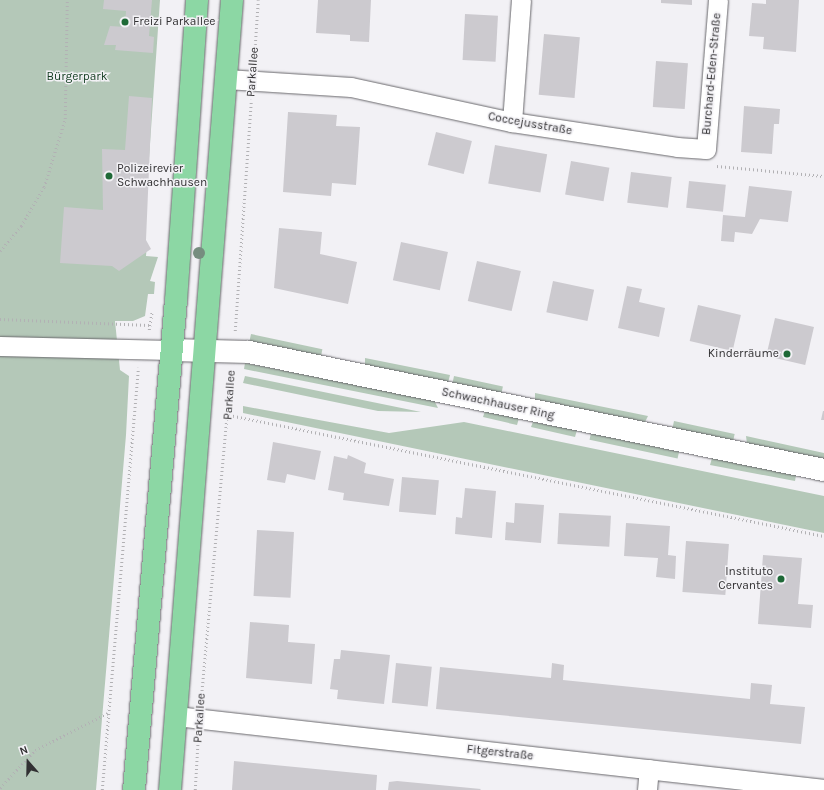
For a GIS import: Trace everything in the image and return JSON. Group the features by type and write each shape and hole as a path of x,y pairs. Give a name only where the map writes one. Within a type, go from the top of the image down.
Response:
{"main road":[{"path":"134,790 171,350 197,0"},
{"name":"Parkallee","path":"170,790 206,351 232,0"},
{"name":"Schwachhauser Ring","path":"171,350 233,351 824,470"}],"street":[{"path":"512,122 521,0"},
{"name":"Burchard-Eden-Straße","path":"706,148 718,0"},
{"name":"Coccejusstraße","path":"226,80 351,87 512,122 677,148 706,148"},
{"path":"0,346 171,350"},
{"name":"Fitgerstraße","path":"176,716 824,789"},
{"path":"647,790 649,769"}],"path":[{"path":"0,251 21,226 44,187 65,119 67,0"},
{"name":"Parkallee","path":"195,790 199,719 229,416 258,0"},
{"path":"706,148 713,166 824,176"},
{"path":"102,790 137,369 145,349 153,306"},
{"path":"0,319 150,325"},
{"path":"229,416 824,536"},
{"path":"0,788 35,750 108,712"}],"green space":[{"name":"Bürgerpark","path":"0,0 160,0 143,244 147,244 146,256 158,257 150,281 155,282 154,294 148,294 145,316 133,321 115,321 120,370 129,376 126,435 96,790 0,790"},
{"path":"251,334 322,349 321,356 250,341"},
{"path":"365,358 450,375 448,383 365,365"},
{"path":"245,363 434,400 438,408 244,369"},
{"path":"245,376 421,412 378,411 243,383"},
{"path":"454,376 503,386 501,394 452,384"},
{"path":"535,393 648,416 645,422 535,401"},
{"path":"243,406 389,433 464,422 824,496 824,533 243,413"},
{"path":"485,411 519,418 517,425 483,417"},
{"path":"674,421 735,434 733,442 672,429"},
{"path":"533,422 577,430 575,437 531,427"},
{"path":"591,433 679,452 678,459 590,440"},
{"path":"746,436 824,453 824,460 747,444"},
{"path":"712,458 796,475 795,481 710,465"}],"building":[{"path":"104,0 152,0 149,36 154,37 153,53 115,50 116,45 104,45 110,26 125,27 126,11 103,9"},
{"path":"318,0 371,0 369,42 350,41 350,35 316,33"},
{"path":"661,0 692,0 692,5 661,3"},
{"path":"766,0 799,0 796,52 763,49 764,37 749,36 752,3 766,4"},
{"path":"465,14 498,16 496,62 463,60"},
{"path":"544,34 580,37 575,98 539,95"},
{"path":"656,61 688,63 685,109 653,107"},
{"path":"129,96 152,98 146,240 151,249 119,271 112,266 60,263 64,207 103,210 102,149 125,150"},
{"path":"744,106 780,109 779,124 774,124 772,154 741,152"},
{"path":"288,112 337,115 336,126 360,127 356,185 332,183 331,196 283,192"},
{"path":"436,132 472,141 464,174 428,165"},
{"path":"495,145 547,154 540,193 488,183"},
{"path":"571,161 609,168 604,201 565,194"},
{"path":"631,172 672,177 668,208 627,203"},
{"path":"689,181 726,185 723,212 686,208"},
{"path":"749,186 792,191 788,222 760,219 752,234 735,232 734,242 721,241 723,215 745,217"},
{"path":"279,228 322,232 320,254 357,262 348,304 274,288"},
{"path":"401,242 448,252 440,290 393,280"},
{"path":"477,261 521,271 512,311 468,301"},
{"path":"553,281 594,290 587,321 546,312"},
{"path":"627,286 642,289 639,302 665,308 659,337 618,328"},
{"path":"698,305 741,315 733,351 690,341"},
{"path":"775,318 814,327 805,365 766,356"},
{"path":"823,411 824,420 821,420"},
{"path":"273,442 321,451 315,480 287,474 285,483 267,480"},
{"path":"348,455 366,463 364,473 394,479 389,506 343,500 344,493 328,490 334,456 347,459"},
{"path":"402,477 439,480 436,515 399,512"},
{"path":"465,488 496,491 492,538 455,534 456,517 462,518"},
{"path":"515,503 544,505 541,543 505,540 506,522 514,523"},
{"path":"559,513 611,516 609,547 557,544"},
{"path":"626,523 670,526 668,555 676,556 675,579 656,577 658,558 624,556"},
{"path":"257,530 294,532 290,598 254,596"},
{"path":"686,541 729,544 725,595 682,592"},
{"name":"Instituto Cervantes","path":"763,555 802,558 798,604 813,605 811,628 758,624"},
{"path":"250,622 289,625 288,642 315,644 312,684 246,678"},
{"path":"341,650 390,655 384,704 337,699 338,690 330,689 334,659 340,659"},
{"path":"396,663 432,667 428,707 392,703"},
{"path":"552,663 564,665 563,680 750,699 751,683 772,685 770,704 805,707 801,744 436,709 440,667 551,678"},
{"path":"234,761 377,775 376,790 232,790"},
{"path":"397,781 481,789 388,790 389,782"}],"place":[{"name":"Freizi Parkallee","path":"125,22"},
{"name":"Polizeirevier Schwachhausen","path":"109,176"},
{"name":"Kinderräume","path":"787,354"},
{"name":"Instituto Cervantes","path":"781,579"}]}
